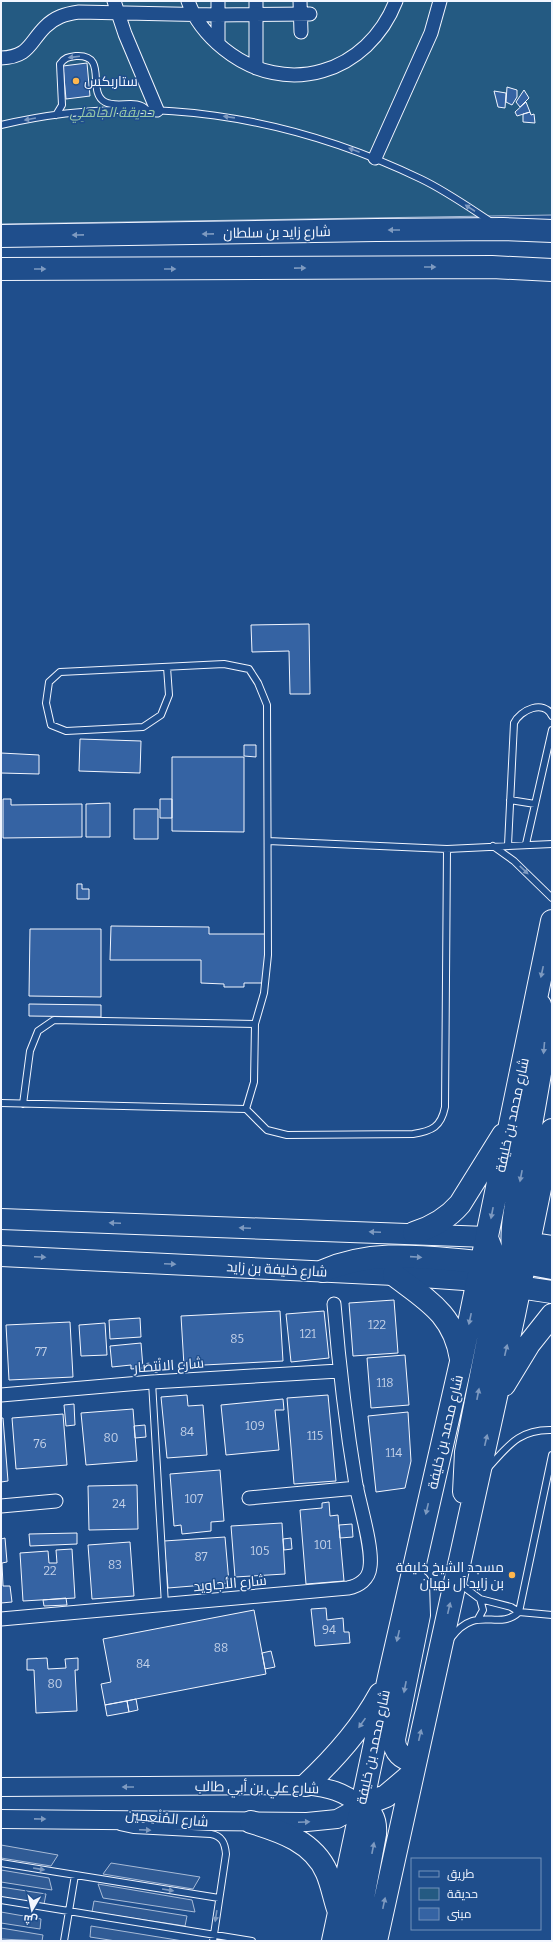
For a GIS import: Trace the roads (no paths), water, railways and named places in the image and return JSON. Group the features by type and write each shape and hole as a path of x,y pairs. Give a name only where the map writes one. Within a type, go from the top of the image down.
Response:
{"highway":[{"name":"شارع زايد بن سلطان","path":"1,236 550,229"},
{"path":"492,267 524,257 552,254"},
{"path":"1,269 492,267 552,270"},
{"name":"شارع محمد بن خليفة","path":"376,1941 494,1402 505,1265 487,1237 552,921"},
{"path":"469,1515 464,1496 466,1452 505,1265 544,1049 544,1022 537,996"},
{"path":"414,1233 435,1225 460,1204 512,1120"},
{"name":"شارع محمد بن خليفة","path":"333,1941 389,1677 461,1362 505,1265 547,1188 551,1140"},
{"name":"شارع خليفة بن زايد","path":"505,1265 552,1248"},
{"path":"323,1271 352,1260 383,1256 552,1268"},
{"name":"شارع خليفة بن زايد","path":"505,1265 552,1292"},
{"path":"394,1275 441,1312 455,1336 461,1362"},
{"path":"494,1402 529,1344 552,1315"},
{"path":"355,1941 376,1829 372,1815 361,1806 386,1796 413,1768 398,1754 394,1744 419,1615 420,1591 414,1566"},
{"path":"306,1785 336,1756 353,1735 378,1697 389,1677"},
{"path":"251,1822 286,1834 309,1849 327,1873 339,1912"}],"main road":[{"path":"1,1220 414,1233 487,1237"},
{"name":"شارع خليفة بن زايد","path":"1,1256 394,1275 505,1265"},
{"name":"شارع علي بن أبي طالب","path":"1,1787 306,1785 333,1789 348,1796 361,1806"},
{"path":"1,1819 307,1822 337,1819 361,1806"}],"street":[{"path":"218,1 218,44"},
{"path":"256,1 256,68"},
{"path":"190,7 208,35 236,57 256,68 283,75 302,75 324,71 348,61 366,48 389,18 396,1"},
{"path":"375,158 431,33 440,1"},
{"path":"115,6 152,110"},
{"path":"1,58 19,54 29,48 44,28 54,20 66,14 115,6 190,7 218,14 256,15 304,10 301,32"},
{"name":"شارع الأجاويد","path":"1,1619 348,1588 358,1584 368,1575 371,1561 356,1488 339,1371 334,1304"},
{"name":"شارع الانْتِصَار","path":"1,1395 152,1382 339,1371"},
{"path":"249,1498 356,1488"},
{"path":"1,1506 56,1501"}],"lane":[{"path":"56,115 62,105 60,64 67,57 81,56 88,58 94,64 98,94 103,101 112,104 137,104 152,110"},
{"path":"1,125 86,111 152,110 224,116 269,124 305,133 375,158 422,180 503,229"},
{"path":"167,667 169,695 161,715 143,727 66,731 51,725 46,703 49,682 60,672 224,664 249,670 258,683 266,705 268,955 264,993 255,1024 254,1082 246,1110"},
{"path":"508,845 514,728 516,718 520,714 537,707 544,708 552,716"},
{"path":"526,844 552,730"},
{"path":"510,800 535,804"},
{"path":"268,842 447,849 526,844 552,844"},
{"path":"493,846 514,861 552,898"},
{"path":"1,1103 246,1110 267,1130 287,1135 413,1134 428,1130 438,1124 443,1117 445,1107 447,849"},
{"path":"23,1104 30,1051 38,1030 54,1020 255,1024"},
{"path":"152,1382 165,1605"},
{"path":"477,1479 512,1441 519,1436 535,1431 552,1430"},
{"path":"439,1652 463,1625 478,1619 502,1620 512,1618 519,1612 552,1455"},
{"path":"455,1578 466,1590 480,1599 511,1607 519,1612 552,1614"},
{"path":"478,1619 483,1610 480,1599"},
{"name":"شارع المُنْعِمِين","path":"108,1820 128,1829 201,1832 218,1835 226,1846 226,1854 213,1938"},
{"path":"1,1863 220,1898"},
{"path":"64,1941 75,1875"},
{"path":"1,1900 213,1938 252,1941"}],"place":[{"name":"ستاربكس","path":"76,81"},
{"name":"مسجد الشيخ خليفة بن زايد آل نهيان","path":"512,1575"}],"park label":[{"name":"حديقة الجَاهلِي","path":"112,112"}]}
